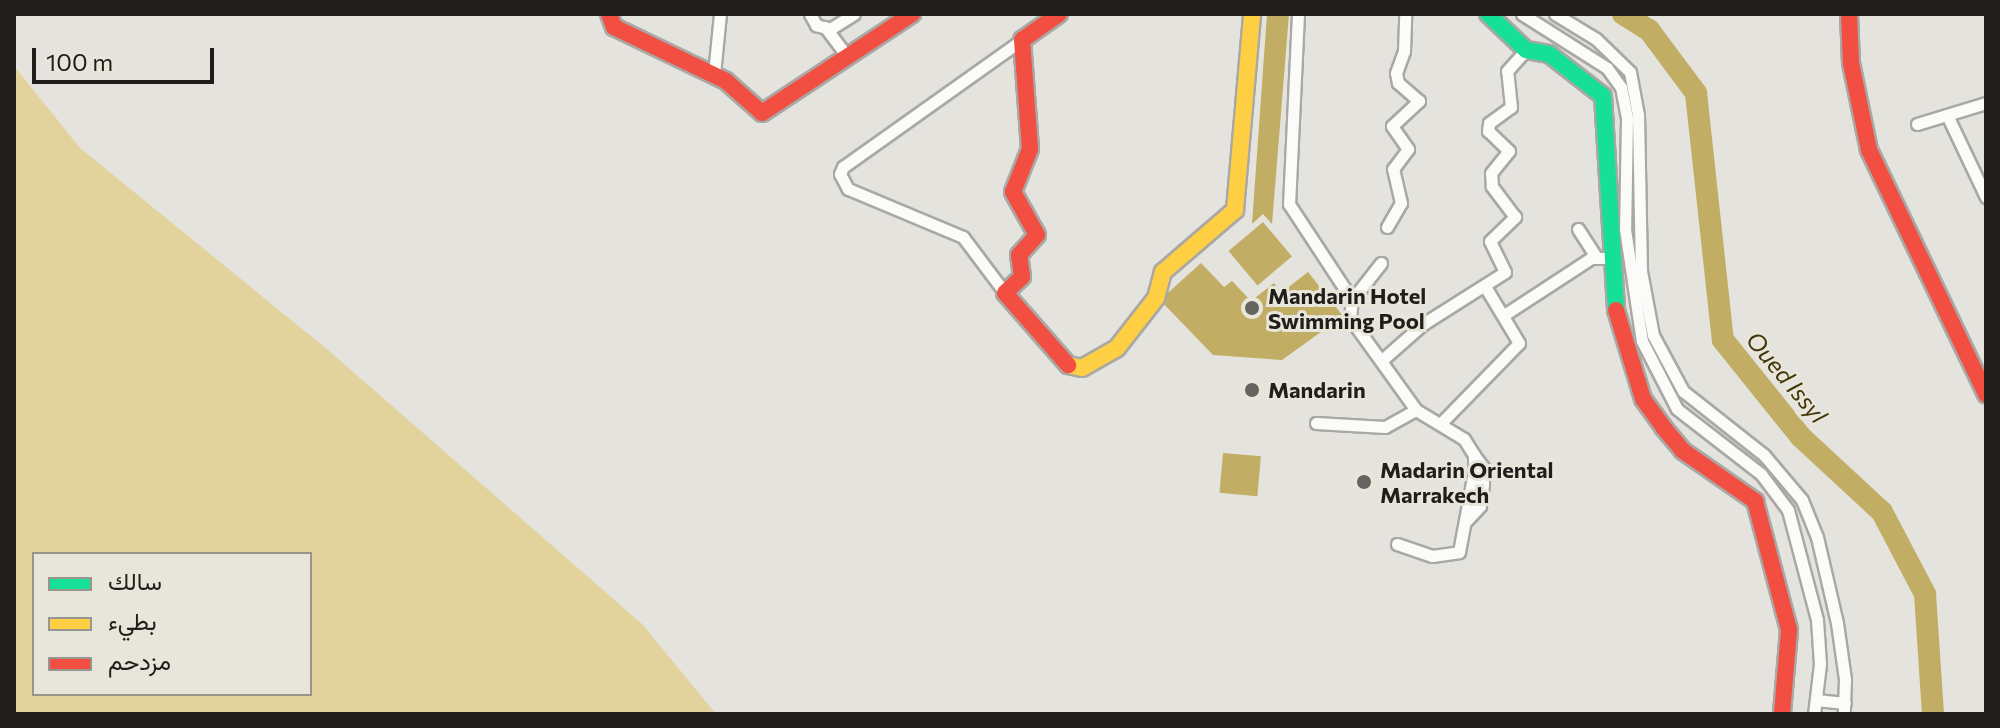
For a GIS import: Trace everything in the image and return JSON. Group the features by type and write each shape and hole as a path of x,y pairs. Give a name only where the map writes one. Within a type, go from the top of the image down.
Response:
{"street":[{"path":"609,14 614,27 714,74 762,113 845,54 912,14"},
{"path":"714,74 720,14"},
{"path":"810,14 816,25 825,27 838,26 854,14"},
{"path":"1059,14 843,167 840,174 848,189 963,237 1005,293 1067,365 1082,368 1117,348 1156,298 1163,272 1235,210 1252,14"},
{"path":"1298,14 1289,204 1352,300"},
{"path":"1387,227 1401,203 1393,169 1408,149 1392,126 1419,101 1398,83 1396,73 1404,51 1405,14"},
{"path":"1488,14 1526,50 1549,54 1603,96 1603,258 1619,335 1643,399 1683,451 1750,495 1759,513 1789,630 1782,714"},
{"path":"1522,14 1607,68 1621,87 1627,119 1625,229 1642,341 1677,409 1761,474 1788,510 1817,620 1814,714"},
{"path":"1555,14 1596,39 1630,72 1638,115 1641,271 1653,335 1683,391 1764,455 1802,500 1835,612 1845,708 1816,700"},
{"path":"1849,14 1858,108 1877,174 1986,394"},
{"path":"825,27 845,54"},
{"path":"1005,293 1022,277 1019,255 1037,235 1013,192 1030,149 1022,40"},
{"path":"1382,360 1423,324 1486,288 1505,272 1490,241 1515,217 1492,186 1491,173 1509,151 1488,131 1489,123 1511,107 1507,71 1526,50"},
{"path":"1917,124 1986,103"},
{"path":"1947,115 1986,197"},
{"path":"1578,229 1603,258"},
{"path":"1504,315 1603,258"},
{"path":"1381,263 1352,300 1350,318 1416,410 1442,422 1464,439 1474,455 1467,520 1459,552 1448,556 1397,544"},
{"path":"1442,422 1514,352 1517,332 1486,288"},
{"path":"1316,423 1385,427 1416,410"}],"shaded area":[{"path":"1267,14 1289,14 1272,224 1263,214 1252,224"},
{"path":"14,66 80,148 328,350 642,624 716,714 14,714"},
{"path":"1263,222 1292,256 1257,285 1229,251"},
{"name":"Mandarin Hotel Swimming Pool","path":"1201,263 1224,287 1232,281 1251,301 1274,283 1281,293 1308,272 1343,316 1282,360 1213,355 1160,300"},
{"path":"1223,453 1261,456 1257,496 1220,493"}],"waterway":[{"name":"Oued Issyl","path":"1623,14 1649,30 1696,93 1723,340 1801,437 1882,512 1925,594 1933,714"}],"traffic: fast":[{"path":"1488,14 1526,50 1549,54 1603,96 1616,310"}],"traffic: slow":[{"path":"1068,365 1082,368 1117,348 1156,298 1163,272 1235,210 1252,14"}],"traffic: jam":[{"path":"609,14 614,27 726,81 762,113 912,14"},
{"path":"1059,14 1022,40 1030,149 1013,192 1037,235 1019,255 1022,277 1005,293 1068,365"},
{"path":"1849,14 1851,63 1869,150 1986,394"},
{"path":"1616,310 1643,399 1663,427 1683,451 1755,501 1789,630 1782,714"}],"place":[{"name":"Mandarin Hotel Swimming Pool","path":"1252,308"},
{"name":"Mandarin","path":"1252,390"},
{"name":"Madarin Oriental Marrakech","path":"1364,482"}]}
